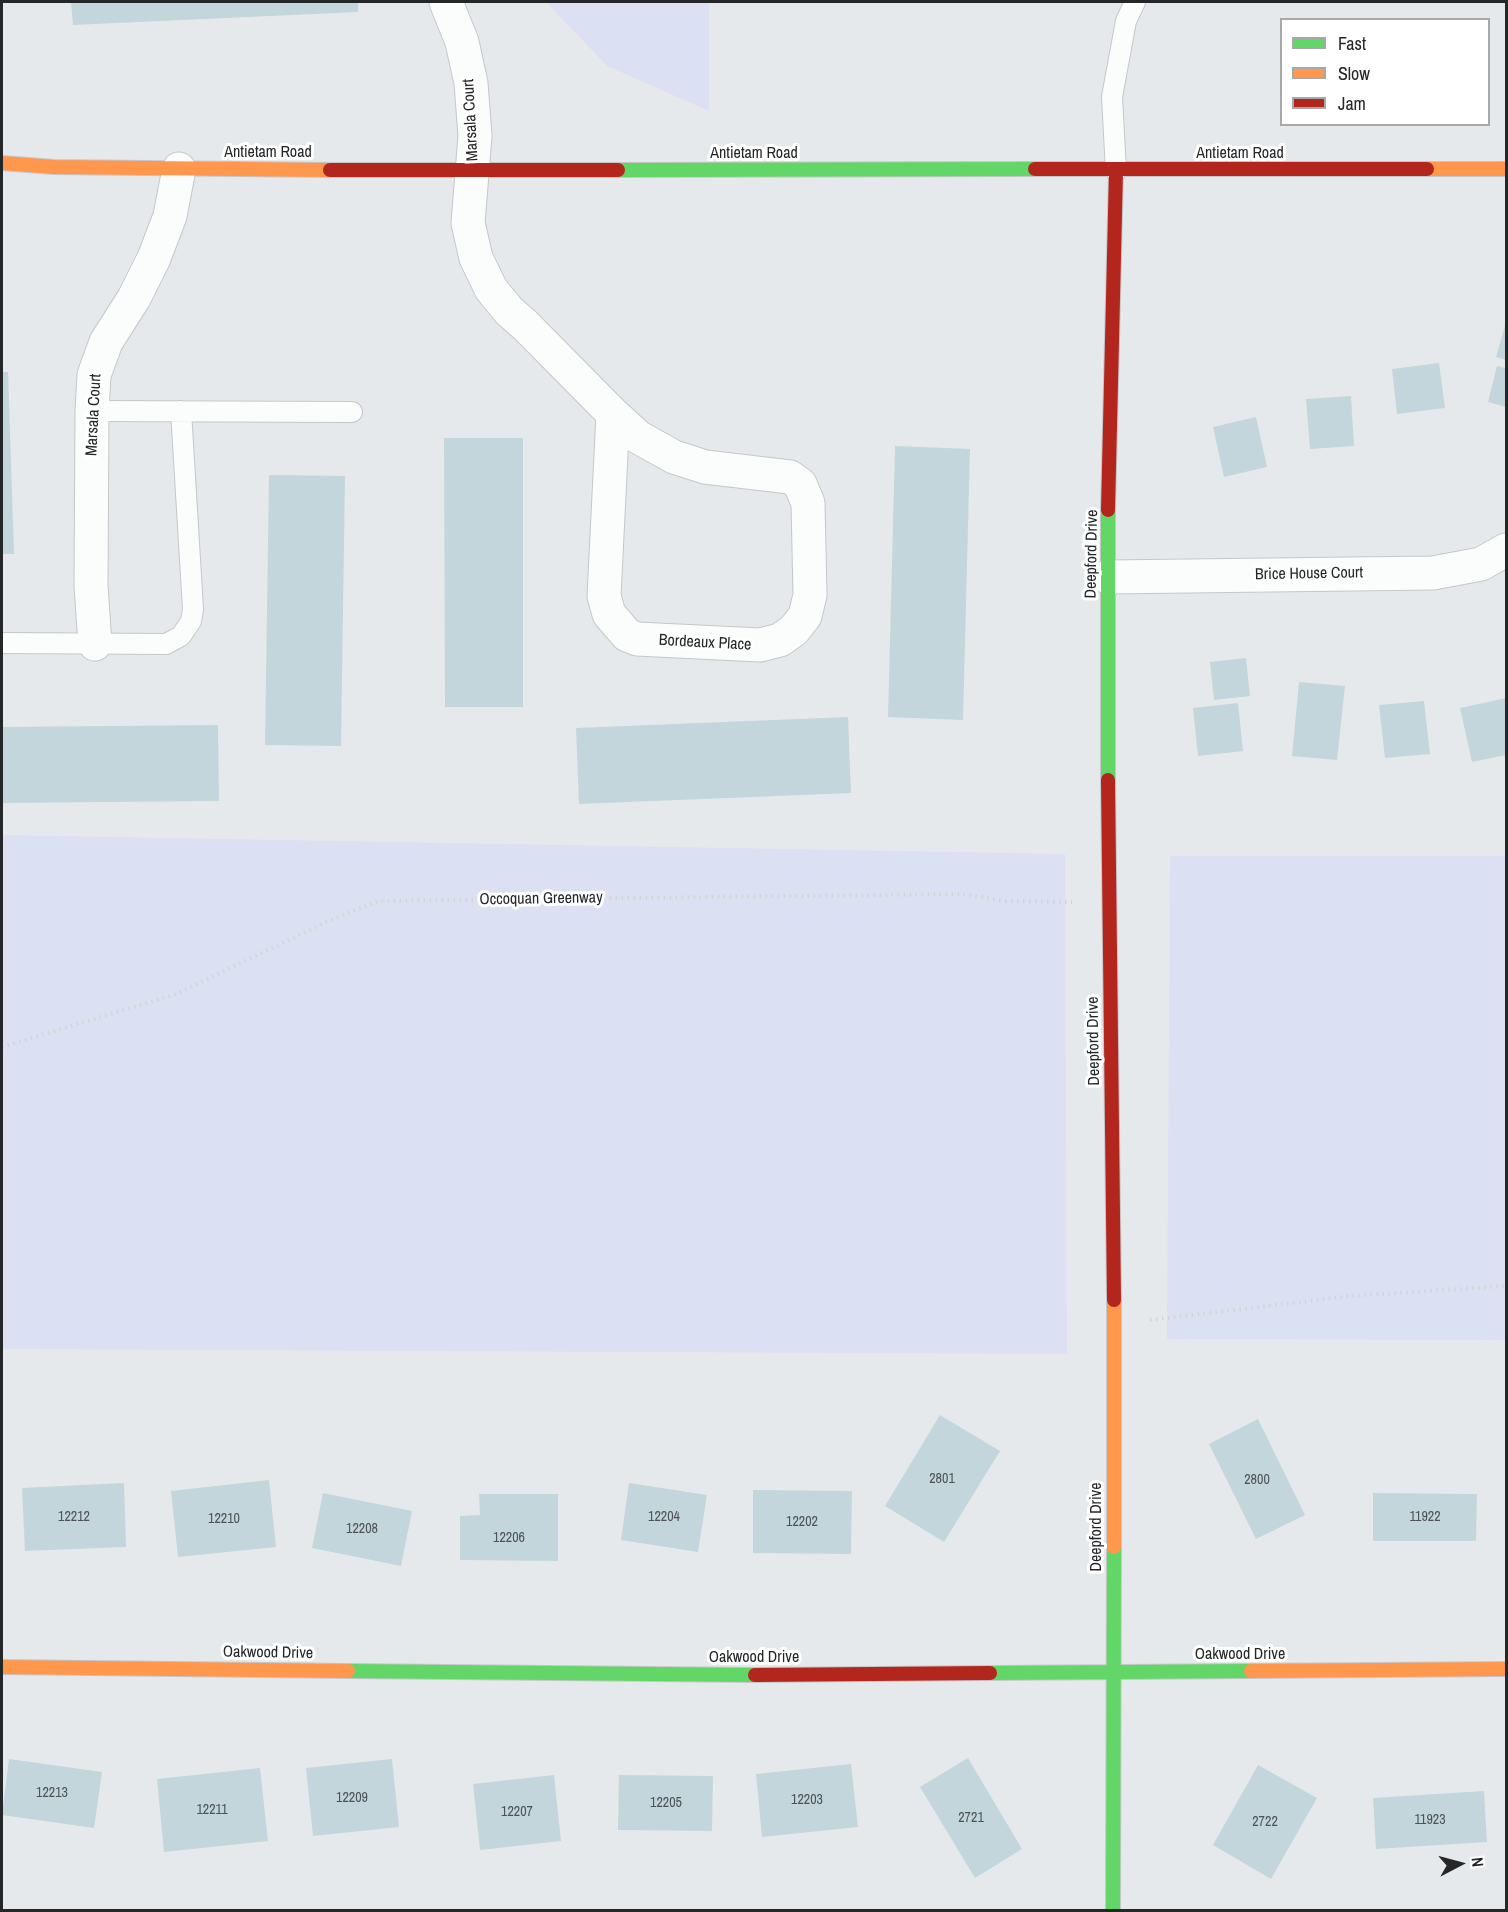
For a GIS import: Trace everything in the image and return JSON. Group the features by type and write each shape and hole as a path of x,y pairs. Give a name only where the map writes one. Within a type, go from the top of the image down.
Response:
{"street":[{"name":"Marsala Court","path":"446,2 462,42 471,83 475,136 473,170"},
{"name":"Antietam Road","path":"2,163 54,167 179,169 1116,171 1506,169"},
{"name":"Marsala Court","path":"95,644 91,586 94,375 106,342 134,298 154,258 170,216 179,169"},
{"name":"Bordeaux Place","path":"473,170 468,223 476,258 491,289 509,311 613,414 638,437 674,457 705,467 790,477 800,484 808,503 810,595 805,616 794,630 780,640 760,645 637,639 627,634 609,614 604,596 613,414"},
{"name":"Deepford Drive","path":"1113,1911 1114,1322 1108,903 1107,577 1116,171"},
{"name":"Brice House Court","path":"1107,577 1433,573 1481,564 1506,550"},
{"name":"Oakwood Drive","path":"2,1667 789,1675 1506,1669"}],"lane":[{"path":"1116,171 1112,97 1126,21 1135,2"},
{"path":"92,411 352,412"},
{"path":"2,643 166,644 181,636 191,621 192,609 181,411"}],"path":[{"name":"Occoquan Greenway","path":"2,1047 176,994 324,923 378,901 962,894 1003,901 1108,903"},
{"path":"1114,1322 1160,1320 1350,1296 1506,1286"}],"shaded area":[{"path":"546,2 709,2 709,111 607,66"},
{"path":"2,835 1065,854 1067,1354 2,1349"},
{"path":"1170,856 1506,856 1506,1340 1167,1339"}],"building":[{"path":"71,2 358,2 358,12 73,25"},
{"path":"1506,322 1506,360 1496,357"},
{"path":"1439,363 1445,408 1397,414 1392,369"},
{"path":"1497,366 1506,368 1506,407 1488,402"},
{"path":"2,372 8,372 14,554 2,554"},
{"path":"1351,396 1354,446 1310,449 1306,399"},
{"path":"1256,417 1267,467 1224,477 1213,427"},
{"path":"444,438 523,438 523,707 445,707"},
{"path":"895,446 970,449 963,720 888,717"},
{"path":"269,475 345,476 341,746 265,745"},
{"path":"1246,658 1250,696 1214,700 1210,662"},
{"path":"1299,682 1345,686 1337,760 1292,756"},
{"path":"1506,698 1506,755 1472,762 1460,708"},
{"path":"1424,701 1430,754 1385,758 1379,705"},
{"path":"1238,703 1243,751 1198,756 1193,708"},
{"path":"848,717 851,793 579,804 576,728"},
{"path":"218,725 219,801 2,803 2,727"},
{"path":"940,1415 1000,1451 944,1542 885,1506"},
{"path":"1258,1419 1305,1515 1256,1539 1209,1444"},
{"path":"269,1480 276,1547 178,1557 171,1491"},
{"path":"124,1483 126,1547 25,1551 22,1488"},
{"path":"629,1483 707,1495 698,1552 621,1540"},
{"path":"753,1490 852,1491 851,1554 753,1553"},
{"path":"323,1493 412,1511 401,1566 312,1548"},
{"path":"1373,1493 1477,1494 1476,1541 1373,1541"},
{"path":"479,1494 558,1494 558,1561 460,1560 460,1516 480,1515"},
{"path":"968,1758 1022,1849 975,1878 920,1787"},
{"path":"9,1759 102,1772 94,1828 2,1815"},
{"path":"392,1759 399,1827 313,1836 306,1768"},
{"path":"851,1764 858,1827 762,1837 756,1774"},
{"path":"1258,1765 1317,1798 1271,1879 1213,1845"},
{"path":"260,1768 268,1841 164,1852 157,1779"},
{"path":"554,1775 561,1841 480,1850 473,1784"},
{"path":"619,1775 713,1776 712,1831 618,1830"},
{"path":"1484,1791 1487,1842 1376,1849 1373,1798"}],"traffic: fast":[{"path":"618,170 1035,169"},
{"path":"1108,510 1108,780"},
{"path":"1113,1910 1114,1547"},
{"path":"348,1671 755,1675"},
{"path":"990,1673 1251,1671"}],"traffic: slow":[{"path":"2,163 54,167 330,170"},
{"path":"1427,169 1506,169"},
{"path":"1114,1300 1114,1547"},
{"path":"2,1667 348,1671"},
{"path":"1251,1671 1506,1669"}],"traffic: jam":[{"path":"1035,169 1427,169"},
{"path":"330,170 618,170"},
{"path":"1108,510 1116,171"},
{"path":"1108,780 1114,1300"},
{"path":"755,1675 990,1673"}]}
